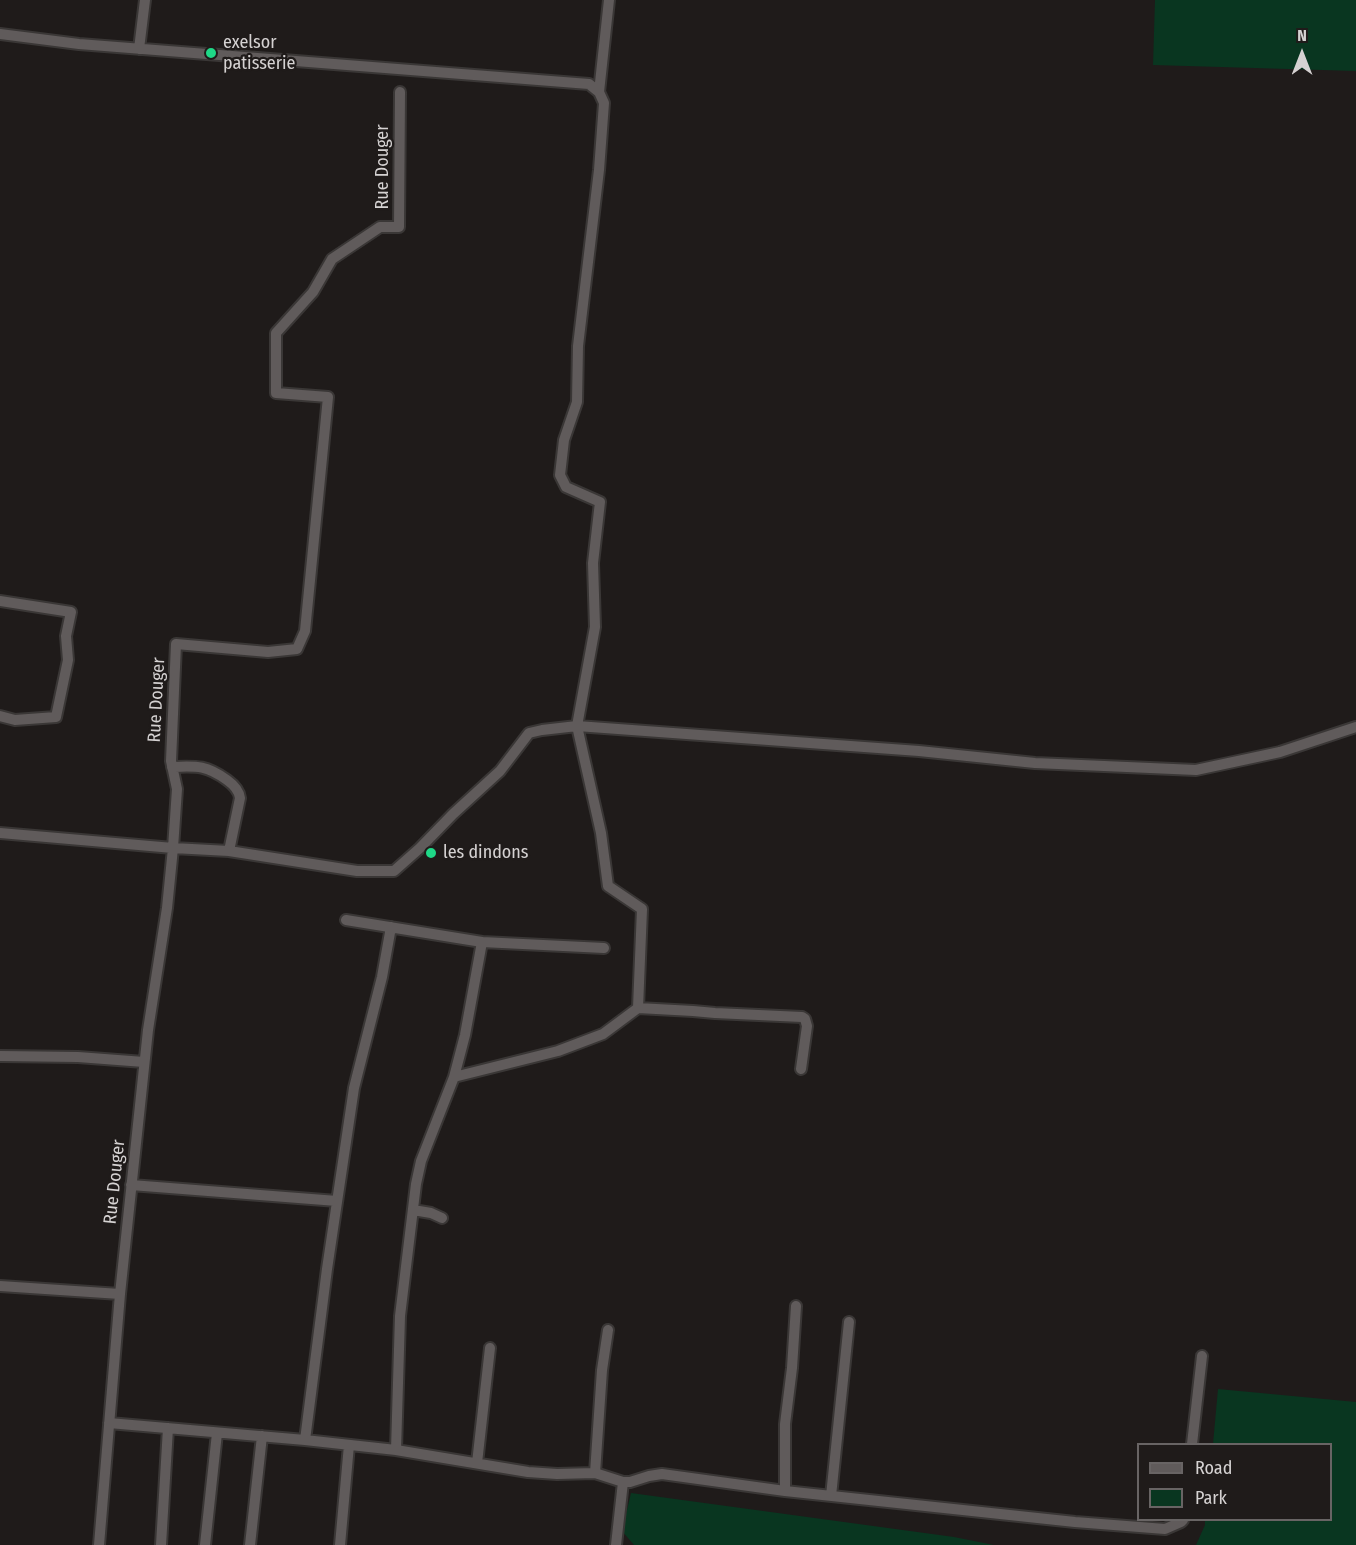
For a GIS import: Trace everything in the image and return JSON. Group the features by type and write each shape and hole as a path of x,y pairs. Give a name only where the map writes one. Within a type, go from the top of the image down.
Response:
{"street":[{"path":"139,49 145,0"},
{"path":"599,92 609,0"},
{"path":"0,34 79,44 589,84 599,92 604,103 599,170 578,346 577,402 564,441 560,475 566,487 600,502 593,563 595,627 577,726 601,833 608,886 642,909 638,1008"},
{"name":"Rue Douger","path":"99,1545 120,1294 144,1062 167,908 173,848 177,789 171,761 176,644 268,652 297,649 305,630 328,397 276,393 276,333 314,292 332,259 380,227 399,226 400,92"},
{"path":"0,601 71,612 66,636 68,660 56,717 15,720 0,716"},
{"path":"0,832 229,851 357,871 394,871 500,771 529,733 542,730 577,726 920,751 1035,763 1196,770 1280,752 1356,726"},
{"path":"172,767 207,768 215,771 238,790 240,798 229,851"},
{"path":"346,920 482,942 604,948"},
{"path":"305,1440 354,1088 382,977 391,927"},
{"path":"396,1450 400,1316 416,1184 421,1161 454,1077 465,1035 482,942"},
{"path":"454,1077 558,1052 603,1034 638,1008 802,1017 807,1026 801,1069"},
{"path":"0,1056 78,1057 144,1062"},
{"path":"131,1185 337,1201"},
{"path":"413,1210 431,1213 442,1218"},
{"path":"0,1286 120,1294"},
{"path":"785,1491 784,1424 792,1368 796,1306"},
{"path":"831,1496 849,1322"},
{"path":"595,1473 602,1370 608,1330"},
{"path":"477,1463 490,1348"},
{"path":"1192,1443 1202,1356"},
{"path":"109,1423 396,1450 528,1472 595,1473 623,1482 662,1474 785,1491 1075,1522 1165,1529 1182,1521"},
{"path":"161,1545 168,1428"},
{"path":"205,1545 217,1432"},
{"path":"250,1545 262,1436"},
{"path":"340,1545 349,1445"},
{"path":"616,1545 623,1482"}],"green space":[{"path":"1155,0 1356,0 1356,71 1153,65"},
{"path":"1218,1389 1356,1402 1356,1545 1196,1545 1205,1521 1332,1521 1332,1443 1213,1443"},
{"path":"631,1493 954,1537 994,1545 634,1545 622,1531"}],"place":[{"name":"exelsor patisserie","path":"211,53"},
{"name":"les dindons","path":"431,853"}]}
